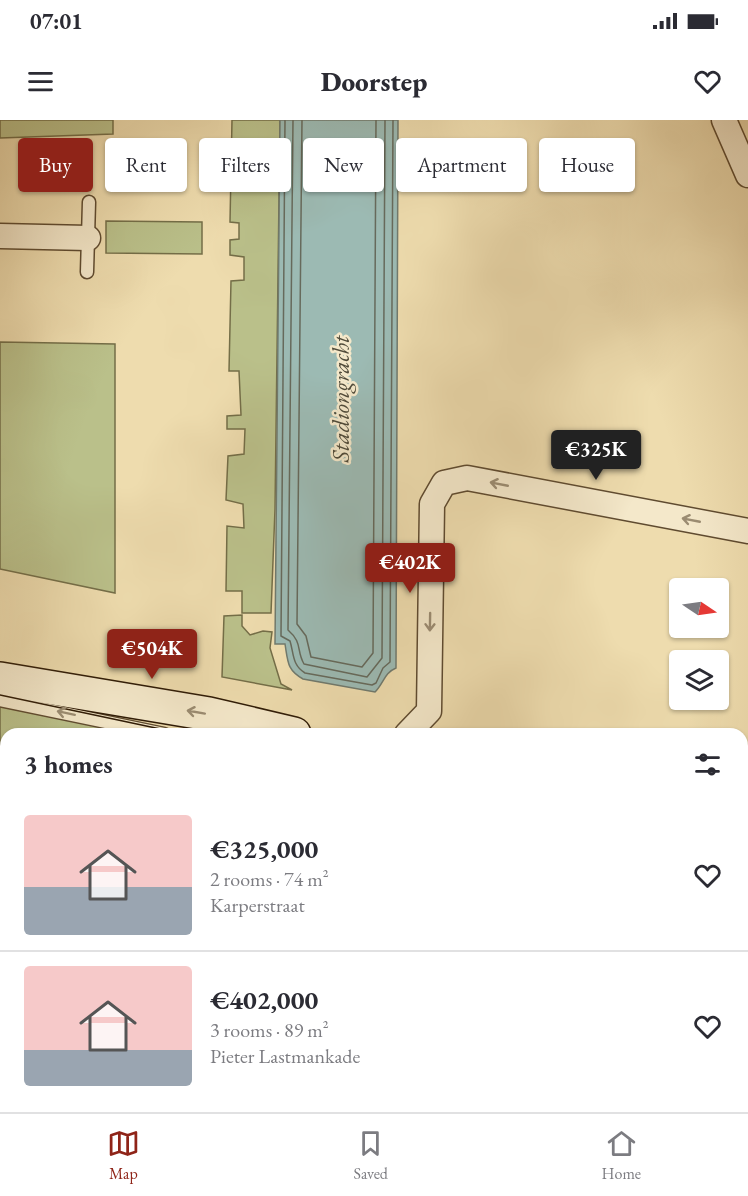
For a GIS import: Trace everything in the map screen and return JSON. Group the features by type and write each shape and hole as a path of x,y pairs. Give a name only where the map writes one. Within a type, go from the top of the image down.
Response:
{"main road":[{"path":"0,679 209,714 268,728"}],"street":[{"path":"723,120 748,175"},
{"path":"0,236 88,238"},
{"path":"413,728 429,711 432,504 444,483 467,478 748,531"}],"lane":[{"path":"87,272 89,202"},
{"path":"0,700 135,728"}],"green space":[{"path":"0,120 113,120 113,134 0,138"},
{"path":"232,120 280,120 280,138 232,138"},
{"path":"231,192 279,192 275,509 271,613 242,613 242,591 226,591 227,526 244,528 243,504 226,500 228,456 244,454 245,429 227,429 227,416 241,415 239,371 229,371 231,281 244,280 244,257 230,255 230,240 239,239 239,223 230,222"},
{"path":"106,221 202,222 202,254 106,253"},
{"path":"0,342 115,344 115,593 0,569"},
{"path":"242,615 242,626 250,635 263,631 272,632 270,648 281,684 292,690 222,677 224,616"},
{"path":"0,704 122,728 0,728"}],"water":[{"name":"Stadiongracht","path":"280,120 398,120 398,138 396,138 396,668 389,673 375,692 303,679 291,669 285,644 275,644 279,192 291,192 291,138 280,138"}],"tram line":[{"path":"0,695 156,728"}]}
